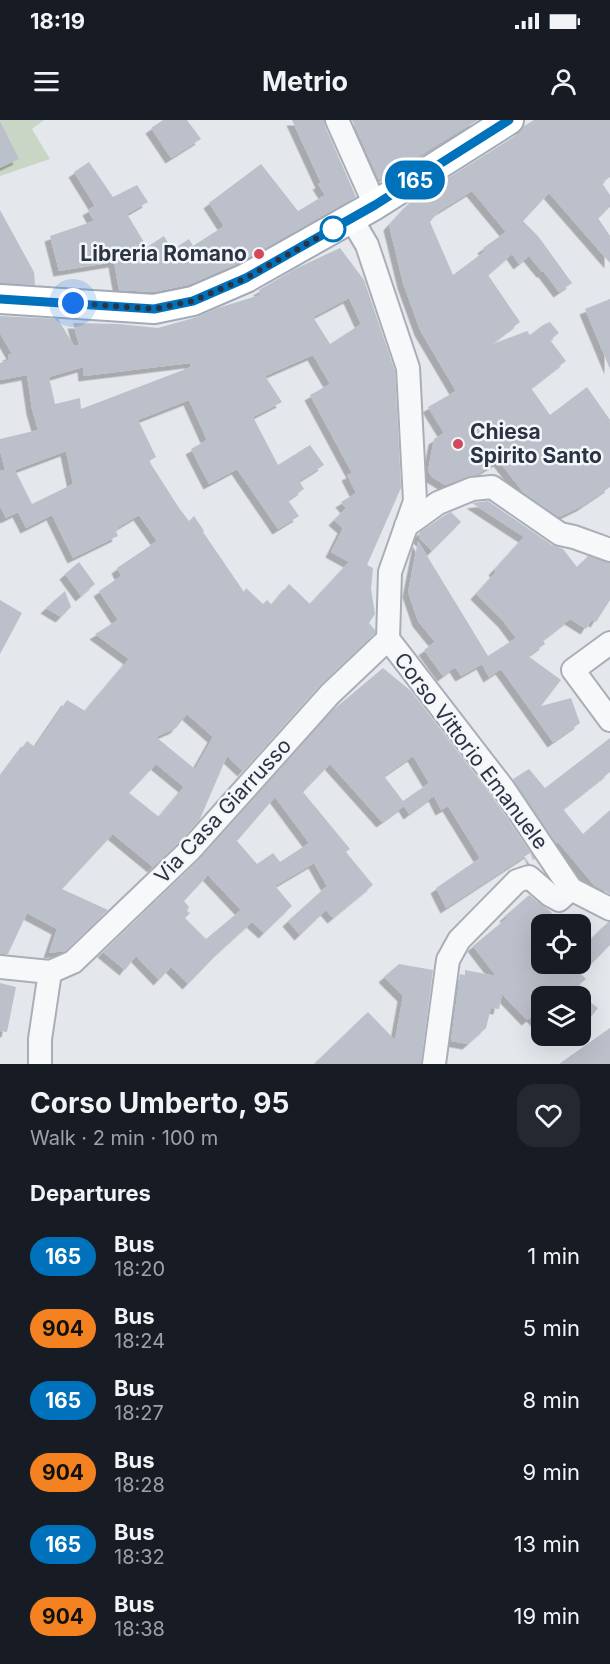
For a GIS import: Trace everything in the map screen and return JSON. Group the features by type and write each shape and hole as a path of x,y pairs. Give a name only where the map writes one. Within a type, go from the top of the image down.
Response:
{"main road":[{"path":"0,299 154,309 193,301 246,278 363,212 509,120"}],"street":[{"name":"Corso Vittorio Emanuele","path":"337,120 363,212 367,245 408,368 415,501 390,572 388,639 503,788 571,889 610,909"},
{"path":"406,526 438,503 472,489 492,487 560,534 610,550"},
{"name":"Via Casa Giarrusso","path":"50,972 73,962 191,849 330,694 388,639"},
{"path":"610,643 573,670 610,720"},
{"path":"434,1064 448,960 459,940 517,881 529,876 559,900 571,889"},
{"path":"0,967 50,972 40,1039 40,1064"}],"green space":[{"path":"0,120 44,120 32,129 50,159 0,176"}],"building":[{"path":"163,120 187,120 201,139 171,158 151,128"},
{"path":"292,120 324,120 356,197 239,263 188,285 153,292 119,290 114,262 59,271 50,236 94,221 88,210 95,206 74,172 89,162 113,197 137,185 148,202 127,214 147,247 164,236 172,250 189,239 193,246 224,226 209,203 261,164 298,211 325,195 318,184 321,183"},
{"path":"352,120 478,120 379,180"},
{"path":"534,120 610,120 610,177 602,183 610,195 610,207 598,218 610,236 610,263 549,193 523,221 538,236 572,283 559,292 529,256 519,264 512,254 488,275 520,322 490,345 527,331 530,335 550,322 559,333 550,340 566,361 531,388 550,415 587,387 610,420 610,487 582,506 559,517 523,492 499,461 476,475 445,485 432,477 428,471 434,439 444,433 428,407 456,391 420,330 403,283 389,225 410,202 518,134 524,126","holes":["472,191 506,232 483,248 485,251 453,275 430,222 438,212"]},
{"path":"0,121 19,159 0,168"},
{"path":"0,210 34,272 35,285 0,283"},
{"path":"340,248 364,280 395,371 401,488 367,565 373,568 371,589 375,614 369,623 375,633 320,685 243,771 227,756 200,819 153,867 113,834 62,889 108,910 65,951 49,953 57,929 27,913 8,954 0,954 0,777 27,741 35,747 67,700 85,711 129,659 95,634 118,620 99,591 121,576 117,568 157,541 139,515 117,528 118,536 73,558 52,515 26,528 18,512 6,518 0,506 0,471 5,470 0,439 38,430 27,375 0,380 0,363 9,360 8,355 12,354 0,333 0,316 58,319 74,346 79,345 73,323 158,328 260,295 259,290 295,269","holes":["349,298 361,324 330,344 313,317","313,355 330,384 310,395 352,473 347,475 356,493 341,502 346,508 334,520 343,528 331,552 349,562 310,604 289,584 272,605 267,600 263,604 246,588 244,592 194,516 189,521 149,461 156,457 138,420 189,400 207,440 191,449 209,484 237,469 278,529 299,516 288,500 304,489 299,481 324,465 310,445 278,465 253,417 282,402 265,376","190,363 191,367 81,409 80,398 55,404 49,377 83,367 84,376","66,451 73,484 32,504 15,470","187,714 213,737 195,769 156,737 176,728","156,764 184,787 159,817 129,793"]},
{"path":"610,299 610,369 585,309"},
{"path":"488,501 552,545 563,549 577,567 588,556 610,563 610,600 596,622 592,620 586,629 570,619 543,640 545,644 528,656 561,680 541,706 571,698 580,723 553,742 501,669 489,677 482,664 461,676 455,667 443,676 424,650 435,642 418,621 408,592 418,541 488,656 516,638 504,622 476,594 524,537 472,503"},
{"path":"451,512 461,522 432,551 419,538 420,532"},
{"path":"79,562 95,584 81,596 65,574"},
{"path":"65,591 71,607 61,617 46,608"},
{"path":"0,600 22,613 0,654"},
{"path":"383,668 411,691 492,796 535,859 533,860 530,853 446,908 436,888 480,858 448,806 441,810 434,796 409,814 404,806 382,822 330,764 303,792 350,849 346,852 373,885 333,918 326,910 300,935 288,921 327,886 314,863 275,886 292,906 264,933 252,922 188,984 171,967 159,980 136,956 125,970 103,952 201,858 333,710","holes":["413,756 429,783 403,801 384,776","275,797 309,843 280,862 273,853 257,864 237,841","208,875 241,910 206,939 185,918 190,913 184,901"]},
{"path":"610,738 610,772 563,809 583,834 610,810 610,894 594,885 558,842 556,843 513,779 529,769 545,788"},
{"path":"529,895 550,911 553,914 531,914 531,974 581,974 586,979 577,986 531,986 531,1017 527,1020 502,994 499,1009 491,1008 486,1028 468,1044 451,1041 460,974 465,975 465,970 496,976 473,946 507,918 505,916"},
{"path":"608,922 610,922 610,945 591,964 591,939"},
{"path":"399,964 433,970 421,1064 314,1064 368,1012 395,1040 403,996 384,977"},
{"path":"0,983 16,987 7,1032 0,1031"},
{"path":"591,1003 598,1008 591,1017"},
{"path":"610,1028 610,1064 559,1064 584,1046 591,1046 591,1041"}],"bus line":[{"name":"165","path":"0,299 154,309 193,301 246,278 375,205 509,120"}],"place":[{"name":"Libreria Romano","path":"259,254"},
{"name":"Chiesa Spirito Santo","path":"458,444"}],"route":[{"path":"73,303 154,309 193,301 246,278 333,229"}]}
